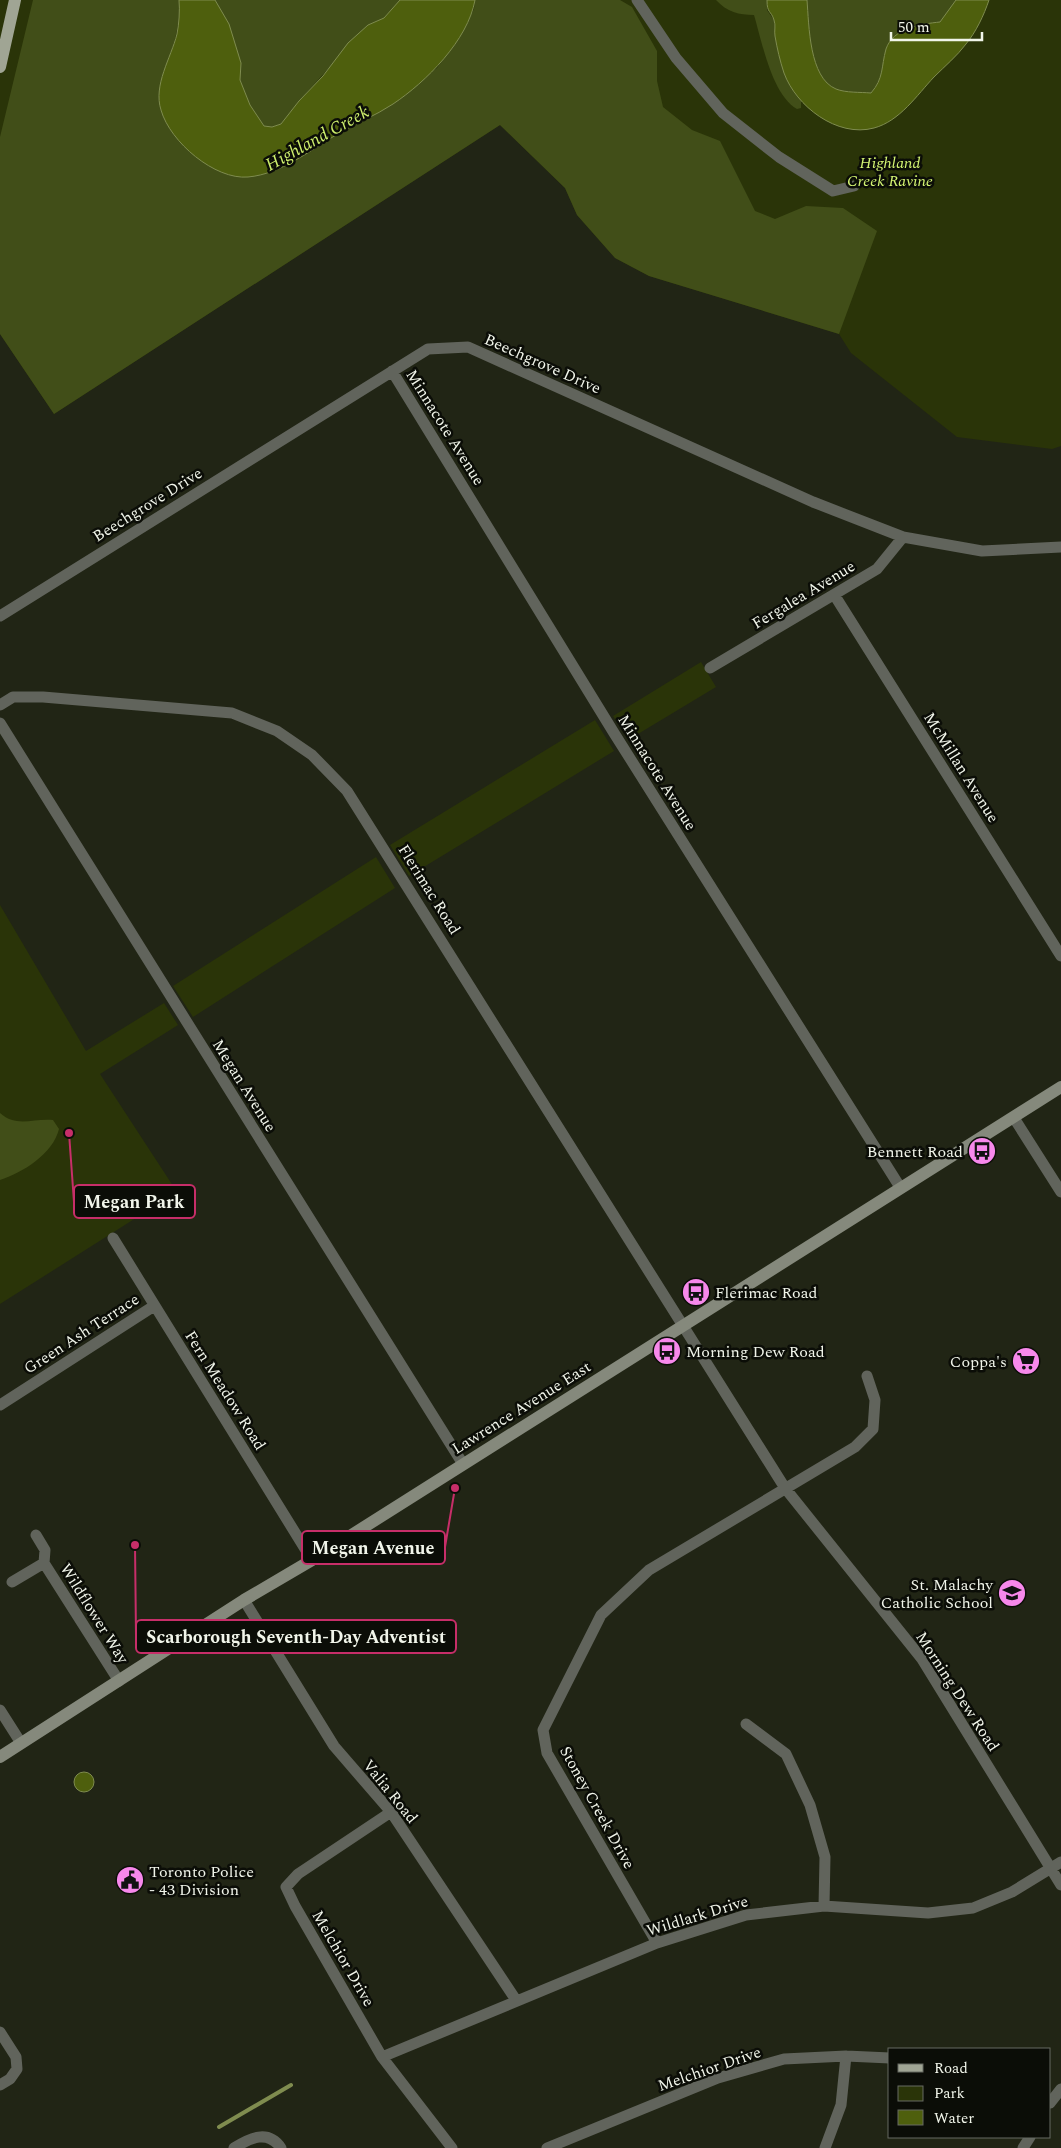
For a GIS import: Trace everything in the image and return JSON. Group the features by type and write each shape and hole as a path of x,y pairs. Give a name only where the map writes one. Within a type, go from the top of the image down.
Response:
{"main road":[{"path":"0,67 15,0"},
{"name":"Lawrence Avenue East","path":"0,1757 244,1600 312,1560 900,1187 1014,1118 1061,1086"}],"street":[{"path":"638,0 676,58 723,113 779,157 833,191 854,186"},
{"name":"Beechgrove Drive","path":"0,616 428,350 468,347 813,502 903,537 982,551 1061,547"},
{"name":"Minnacote Avenue","path":"392,371 614,733 900,1187"},
{"name":"Fergalea Avenue","path":"710,668 835,596 877,569 903,537"},
{"name":"McMillan Avenue","path":"835,596 1061,956"},
{"name":"Flerimac Road","path":"0,705 14,697 43,697 232,713 278,731 312,755 348,791 682,1325"},
{"name":"Megan Avenue","path":"0,723 463,1464"},
{"path":"1014,1118 1061,1192"},
{"name":"Fern Meadow Road","path":"113,1238 312,1560"},
{"name":"Green Ash Terrace","path":"0,1405 154,1306"},
{"name":"Morning Dew Road","path":"682,1325 785,1488 922,1659 1056,1865 1061,1885"},
{"name":"Stoney Creek Drive","path":"657,1943 547,1754 543,1730 601,1615 649,1570 855,1446 873,1429 875,1400 867,1376"},
{"name":"Wildflower Way","path":"36,1535 45,1550 44,1562 119,1682"},
{"name":"Wildflower Way","path":"12,1582 44,1562"},
{"name":"Valia Road","path":"244,1600 334,1746 391,1812 516,2000"},
{"path":"0,1710 21,1743"},
{"path":"746,1724 786,1754 810,1805 824,1857 824,1906"},
{"name":"Melchior Drive","path":"391,1812 298,1874 286,1887 295,1906 382,2057 452,2148"},
{"name":"Wildlark Drive","path":"382,2057 657,1943 746,1915 824,1906 928,1913 973,1908 1012,1892 1056,1865"},
{"path":"0,2032 16,2058 17,2069 10,2078 0,2084"},
{"path":"825,2148 841,2105 846,2056"},
{"name":"Melchior Drive","path":"548,2148 718,2078 784,2059 846,2056 888,2058"},
{"path":"234,2148 247,2140 264,2136 273,2139 281,2148"}],"green space":[{"name":"Highland Creek Ravine","path":"0,0 1061,0 1061,446 1052,449 957,437 851,353 839,334 649,276 615,258 577,215 565,188 500,125 54,414 0,334"},
{"path":"701,662 716,687 628,740 613,716"},
{"path":"595,720 614,751 409,876 390,845"},
{"path":"376,857 395,888 193,1017 173,986"},
{"path":"0,905 86,1051 164,1003 178,1025 100,1074 177,1192 0,1304"}],"shaded area":[{"path":"33,0 179,0 178,27 163,80 160,109 249,177 269,173 294,161 437,68 462,32 474,9 475,0 620,0 632,7 657,51 657,81 663,107 692,130 720,141 755,211 775,219 806,206 843,208 877,231 839,334 649,276 615,258 577,215 565,188 500,125 54,414 0,334 0,137"},
{"path":"215,0 400,0 384,18 368,25 299,101 281,124 272,127 264,126 250,105 240,80 241,63"},
{"path":"716,0 767,0 767,10 774,20 775,35 793,88 801,98 801,108 797,109 788,102 781,92 769,67 754,15 734,12"},
{"path":"807,0 956,0 940,23 908,28 895,36 886,49 880,77 871,93 849,92 836,89 827,83 820,74 812,50"},
{"path":"0,1113 6,1118 19,1121 53,1120 59,1129 50,1147 36,1161 18,1173 0,1180"}],"water":[{"name":"Highland Creek","path":"179,0 215,0 229,24 241,63 240,80 250,105 264,126 272,127 281,124 299,101 323,76 348,43 368,25 384,18 400,0 475,0 471,15 455,45 432,72 406,95 283,167 248,177 222,172 208,166 196,157 174,134 161,110 159,91 177,34"},
{"path":"767,0 807,0 812,50 820,74 827,83 836,89 849,92 871,93 880,77 886,49 895,36 908,28 940,22 956,0 989,0 985,12 970,39 907,107 883,125 860,130 832,124 808,108 798,97 784,73 775,36 775,22 768,10"},
{"path":"84,1772 91,1775 94,1782 91,1789 84,1792 77,1789 74,1782 77,1775"}],"waterway":[{"path":"219,2127 291,2085"}],"place":[{"name":"Megan Park","path":"69,1133"},
{"name":"Bennett Road","path":"982,1151"},
{"name":"Flerimac Road","path":"696,1292"},
{"name":"Morning Dew Road","path":"667,1351"},
{"name":"Coppa's","path":"1026,1361"},
{"name":"Megan Avenue","path":"455,1488"},
{"name":"Scarborough Seventh-Day Adventist","path":"135,1545"},
{"name":"St. Malachy Catholic School","path":"1012,1593"},
{"name":"Toronto Police - 43 Division","path":"130,1880"}]}
